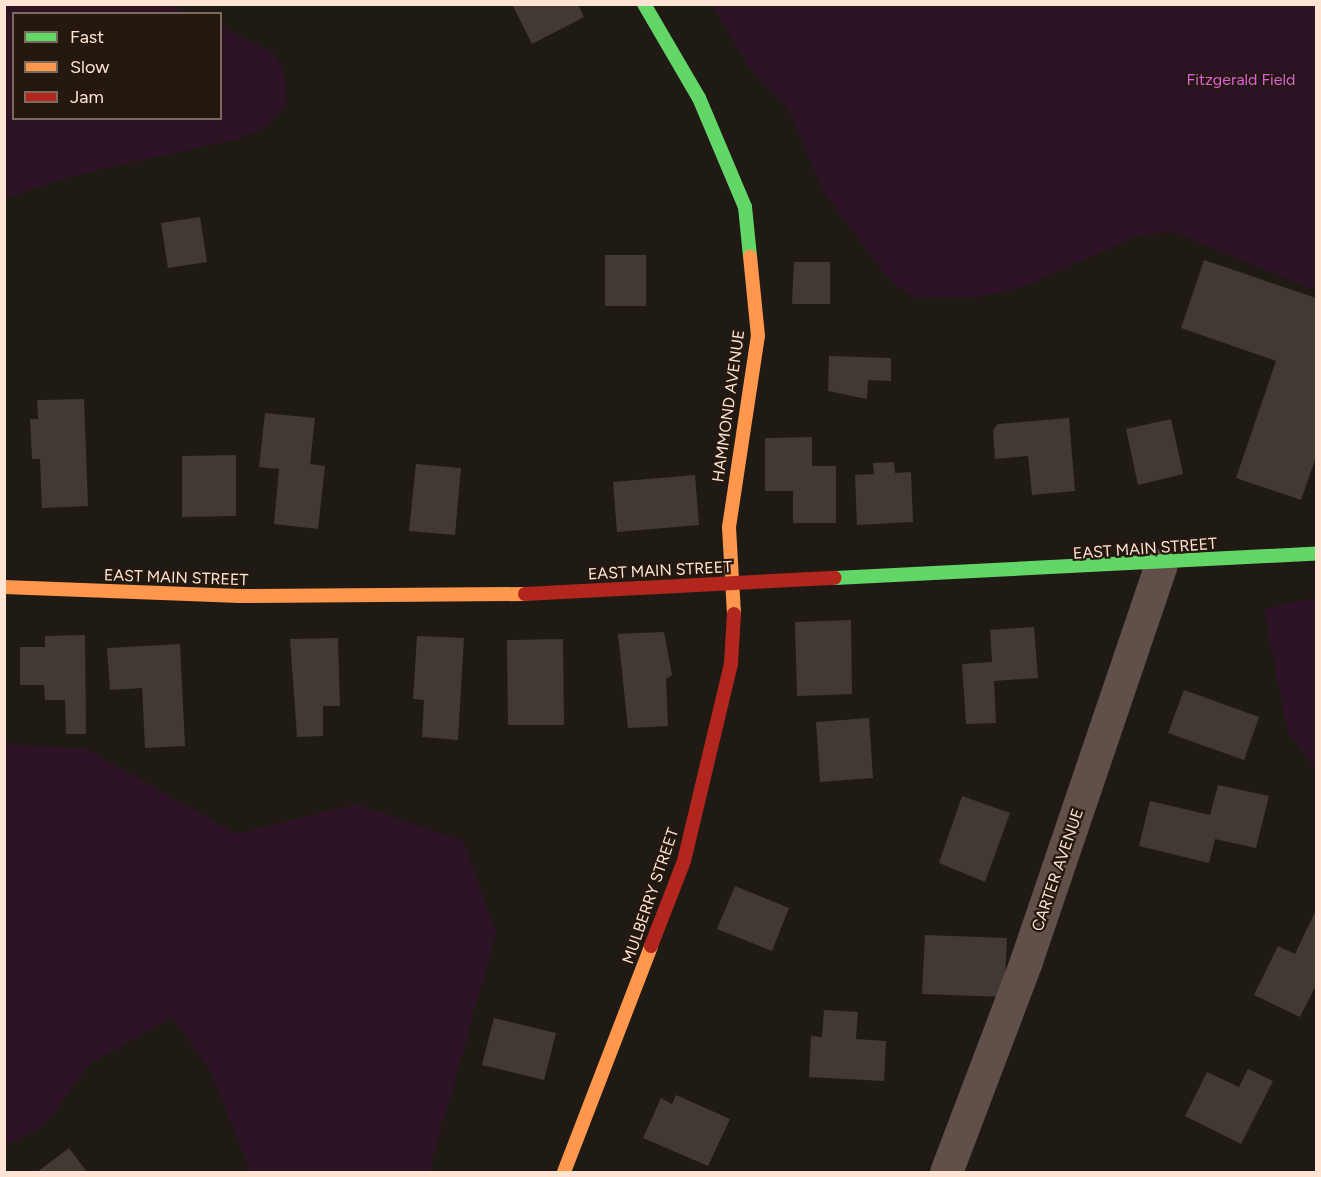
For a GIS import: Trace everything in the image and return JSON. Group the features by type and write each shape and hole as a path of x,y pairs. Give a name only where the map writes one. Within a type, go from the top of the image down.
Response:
{"main road":[{"name":"HAMMOND AVENUE","path":"644,4 699,99 745,207 758,336 729,527 731,585"},
{"name":"EAST MAIN STREET","path":"4,587 371,597 731,585 1161,565 1317,554"},
{"name":"MULBERRY STREET","path":"564,1173 684,861 735,643 731,585"}],"street":[{"name":"CARTER AVENUE","path":"946,1173 1034,939 1161,565"}],"green space":[{"path":"168,4 188,12 12,12 12,120 222,120 222,27 273,53 285,76 286,104 267,126 240,138 73,176 5,198 5,5"},
{"name":"Fitzgerald Field","path":"712,5 1316,5 1316,291 1172,231 1134,237 1028,285 974,298 915,297 890,281 824,192 788,108 749,67"},
{"path":"1316,598 1316,770 1288,732 1264,609"},
{"path":"4,744 86,749 236,834 354,804 463,841 496,933 429,1172 251,1172 210,1070 173,1017 90,1063 45,1124 5,1147"}],"building":[{"path":"578,4 584,17 532,44 513,6"},
{"path":"200,217 207,262 168,268 161,223"},
{"path":"605,255 646,255 646,306 605,306"},
{"path":"1204,260 1316,298 1316,457 1301,500 1236,478 1276,361 1181,328"},
{"path":"794,262 830,262 830,304 792,304"},
{"path":"829,356 891,358 891,381 868,380 867,399 828,391"},
{"path":"84,399 88,506 42,508 40,459 32,459 30,419 38,419 37,400"},
{"path":"265,413 315,418 310,464 325,466 318,529 274,524 279,469 259,467"},
{"path":"1069,418 1075,491 1032,495 1028,456 995,459 993,430 998,424"},
{"path":"1171,419 1183,474 1138,485 1126,429"},
{"path":"812,437 812,466 836,466 836,523 793,523 793,491 765,491 765,438"},
{"path":"236,455 236,516 182,517 182,456"},
{"path":"894,462 895,473 911,472 913,522 857,525 855,475 874,474 873,463"},
{"path":"416,464 461,468 455,535 409,531"},
{"path":"695,475 699,525 617,532 613,482"},
{"path":"851,620 852,694 797,696 795,622"},
{"path":"1034,627 1038,678 994,681 996,723 966,724 962,664 992,662 990,630"},
{"path":"664,632 672,675 666,679 668,726 628,728 618,634"},
{"path":"85,635 86,734 66,734 65,700 45,700 44,685 20,685 20,647 45,647 45,636"},
{"path":"417,636 464,638 458,740 422,737 424,700 413,699"},
{"path":"338,638 340,706 323,706 323,736 297,737 290,639"},
{"path":"563,639 564,725 508,725 507,640"},
{"path":"180,644 185,746 145,748 142,688 110,690 107,648"},
{"path":"1184,690 1259,717 1244,760 1168,733"},
{"path":"869,718 873,778 820,782 816,722"},
{"path":"1218,785 1269,796 1256,848 1215,839 1209,863 1139,846 1150,801 1210,815"},
{"path":"962,796 1010,813 985,882 939,863"},
{"path":"735,886 789,908 772,951 717,929"},
{"path":"1316,910 1316,985 1300,1017 1254,995 1278,946 1295,954"},
{"path":"925,935 1007,938 1004,997 922,994"},
{"path":"824,1010 858,1012 856,1039 886,1041 884,1081 809,1077 811,1036 822,1037"},
{"path":"494,1018 556,1033 544,1080 482,1065"},
{"path":"1248,1069 1273,1081 1241,1144 1185,1116 1207,1072 1239,1087"},
{"path":"676,1095 730,1119 708,1166 643,1138 661,1098 672,1104"},
{"path":"69,1148 87,1172 37,1172"}],"traffic: fast":[{"path":"644,4 699,98 745,207 750,256"},
{"path":"835,578 1316,554"}],"traffic: slow":[{"path":"734,614 729,527 758,336 750,256"},
{"path":"4,587 240,596 525,594"},
{"path":"564,1172 651,946"}],"traffic: jam":[{"path":"525,594 835,578"},
{"path":"651,946 684,861 731,664 734,614"}]}
